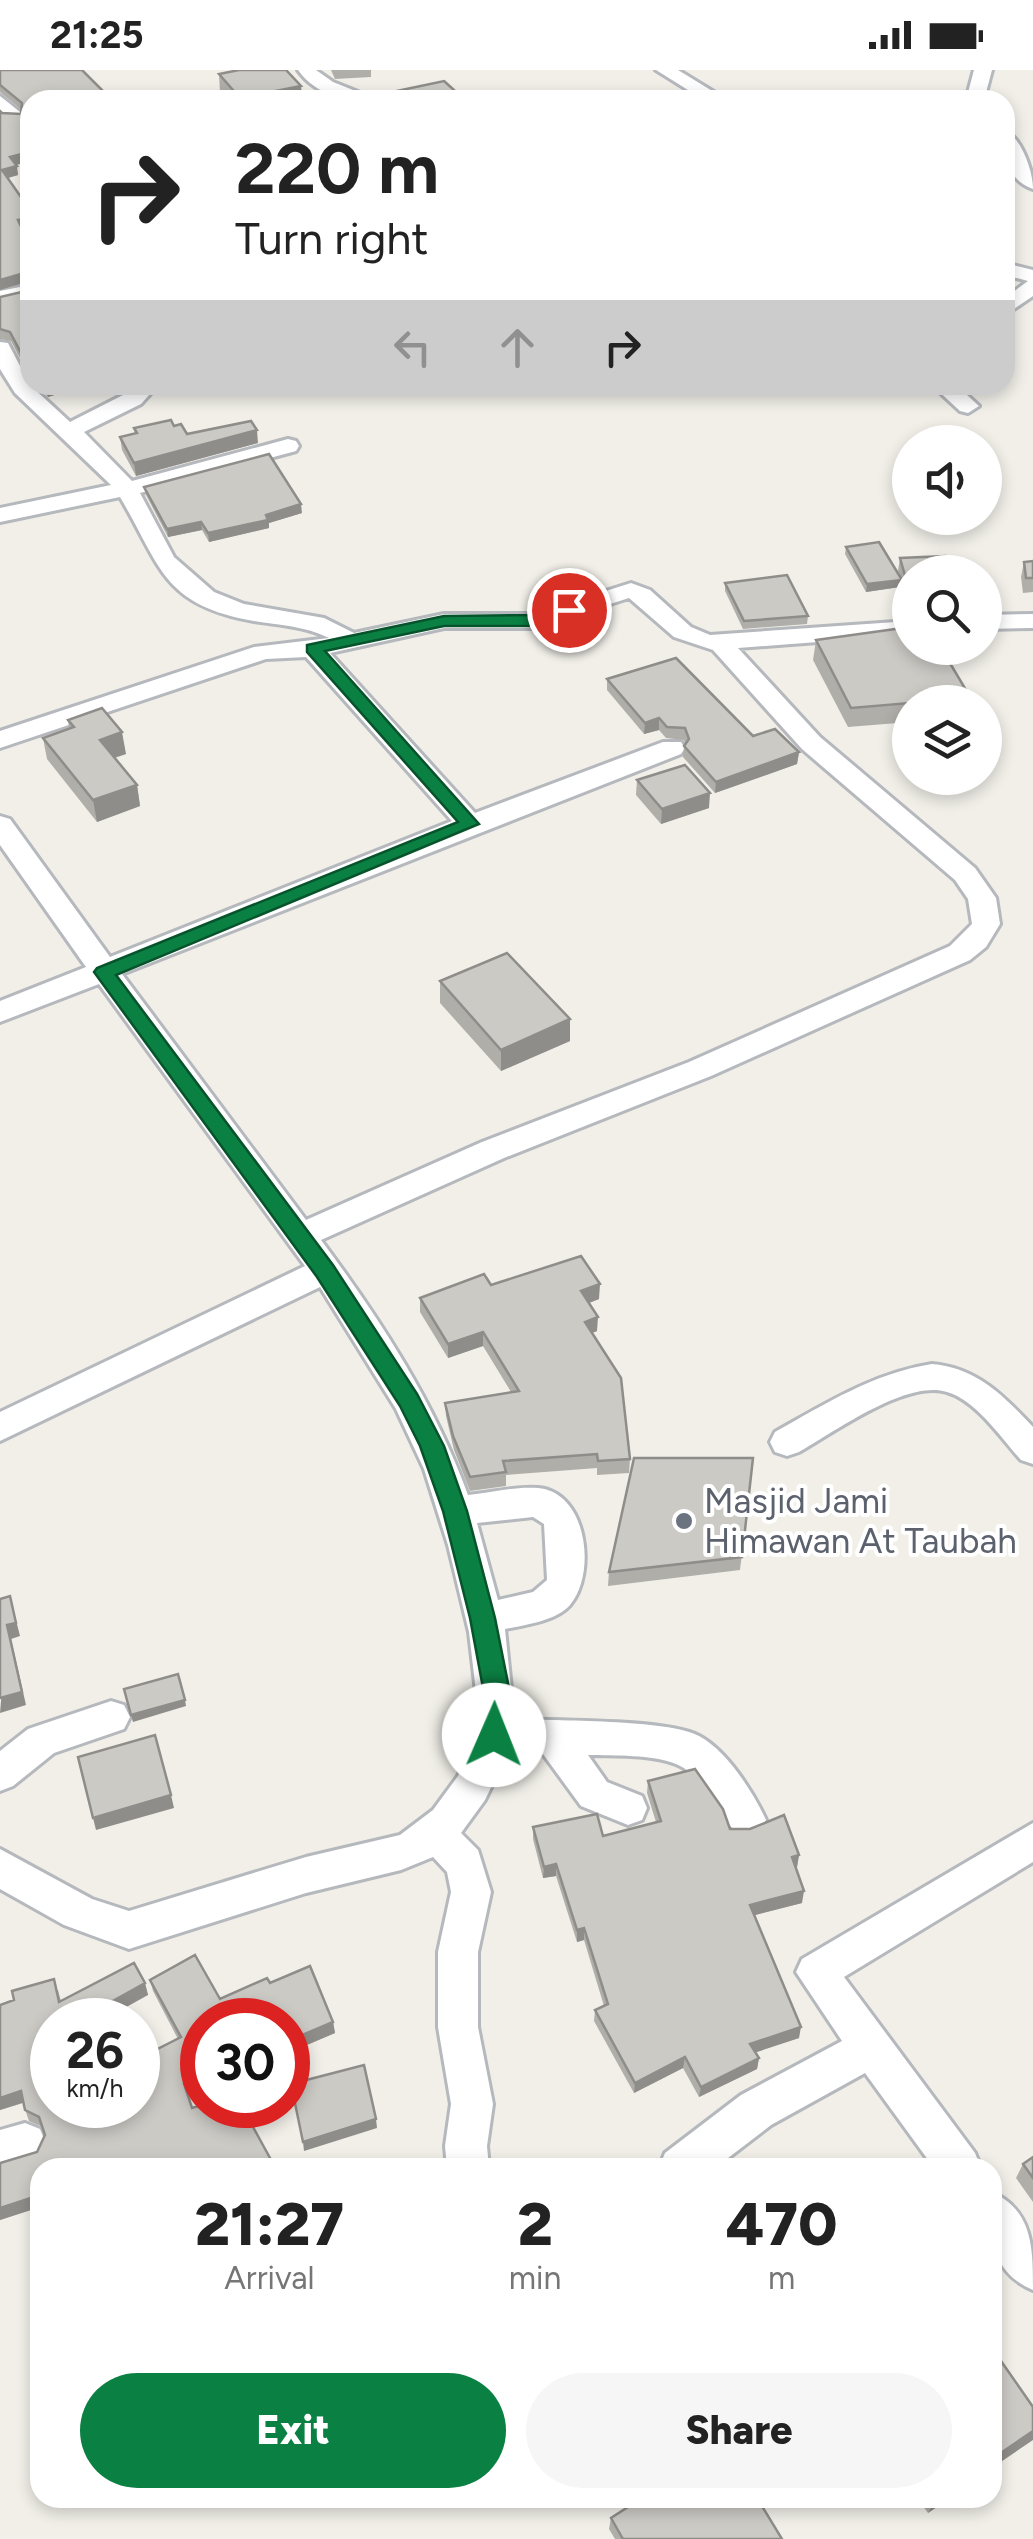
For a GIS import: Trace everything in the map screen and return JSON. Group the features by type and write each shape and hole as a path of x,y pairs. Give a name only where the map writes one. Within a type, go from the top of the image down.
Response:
{"street":[{"path":"307,70 312,78 339,90"},
{"path":"672,74 700,90"},
{"path":"1015,160 1033,183"},
{"path":"0,348 20,382"},
{"path":"31,395 126,489 156,552 182,580 207,598 255,615 321,624 349,640"},
{"path":"70,430 137,395"},
{"path":"955,395 968,406"},
{"path":"0,515 126,489 288,446"},
{"path":"0,740 246,657 313,649 460,619 535,620 631,590 647,599 681,634 721,644 892,630"},
{"path":"1002,622 1033,621"},
{"path":"301,1236 493,1150 700,1068 960,953 976,940 986,924 976,886 811,743 721,644"},
{"path":"313,649 470,824"},
{"path":"0,1012 470,824 672,748"},
{"path":"0,824 104,972 301,1236 408,1400 432,1446 455,1511 496,1688 494,1735 468,1794 436,1834 404,1852 330,1868 129,1930 60,1906 0,1868"},
{"path":"0,1428 325,1271"},
{"path":"787,1442 883,1391 925,1377 954,1379 993,1408 1033,1450"},
{"path":"455,1511 539,1502 560,1517 568,1554 566,1586 556,1598 529,1610 482,1618"},
{"path":"0,1774 42,1741 110,1717"},
{"path":"494,1735 618,1740 688,1749 722,1782 747,1820"},
{"path":"554,1738 594,1794 628,1808"},
{"path":"436,1834 464,1863 471,1892 458,1952 458,2027 472,2104 467,2158"},
{"path":"953,2158 816,1972 1033,1842"},
{"path":"693,2158 756,2110 872,2047"},
{"path":"1002,2226 1033,2268"}],"building":[{"path":"0,70 82,70 102,90 20,90 20,101 0,85"},
{"path":"286,70 301,86 233,90 219,74"},
{"path":"444,81 454,90 401,90"},
{"path":"0,111 20,114 20,154 10,157 17,166 2,170 20,196 20,274 0,280"},
{"path":"20,292 20,351 10,332 0,329 0,297"},
{"path":"171,420 174,426 181,424 187,434 251,421 257,430 134,463 120,437 137,433 134,428"},
{"path":"269,454 301,504 266,515 268,520 208,533 201,522 167,529 144,487"},
{"path":"879,542 892,563 892,581 867,584 846,547"},
{"path":"1033,561 1033,578 1026,578 1024,562"},
{"path":"787,575 808,616 744,621 725,583"},
{"path":"892,629 892,665 951,665 963,685 892,685 892,705 851,708 816,640"},
{"path":"676,658 753,736 775,729 799,752 716,782 684,746 689,739 685,728 667,727 659,718 645,723 607,679"},
{"path":"102,708 122,732 100,740 137,785 93,800 43,738 74,727 68,720"},
{"path":"685,765 710,793 662,809 637,780"},
{"path":"507,953 570,1019 501,1050 440,981"},
{"path":"581,1256 600,1284 581,1291 598,1317 585,1322 621,1378 630,1459 598,1461 597,1454 503,1461 506,1472 470,1477 445,1403 519,1391 483,1332 448,1344 420,1298 484,1274 491,1285"},
{"name":"Masjid Jami Himawan At Taubah","path":"634,1458 753,1458 742,1557 609,1572"},
{"path":"10,1596 16,1623 7,1625 22,1692 0,1698 0,1599"},
{"path":"178,1674 185,1700 131,1715 124,1689"},
{"path":"155,1735 171,1795 93,1818 78,1757"},
{"path":"695,1769 723,1809 730,1829 750,1829 784,1815 799,1855 792,1857 804,1891 750,1905 801,2027 750,2044 759,2058 701,2087 685,2057 635,2083 595,2010 608,2004 584,1928 577,1930 556,1864 544,1867 533,1827 597,1814 603,1836 661,1821 648,1781"},
{"path":"195,1955 219,1998 180,1998 180,2035 150,1980"},
{"path":"134,1963 145,1983 118,1998 67,1998"},
{"path":"310,1966 333,2022 310,2032 310,1998 222,1998 267,1978 270,1983"},
{"path":"54,1979 58,1998 30,1998 30,2112 25,2110 21,2091 0,2098 0,2005 14,2000 12,1991"},
{"path":"180,2038 180,2128 254,2128 270,2158 30,2158 30,2198 0,2208 0,2163 37,2152 45,2135 43,2128 160,2128 160,2048"},
{"path":"364,2065 376,2119 303,2142 300,2128 310,2128 310,2079"},
{"path":"1033,2157 1033,2178 1023,2164"},
{"path":"1002,2362 1033,2407 1033,2431 1002,2452"},
{"path":"626,2508 763,2508 782,2539 623,2539 611,2518"}],"place":[{"name":"Masjid Jami Himawan At Taubah","path":"684,1521"}],"route":[{"path":"494,1735 496,1688 482,1618 455,1511 432,1446 408,1400 301,1236 104,972 470,824 313,649 444,621 535,620 569,610"}]}
